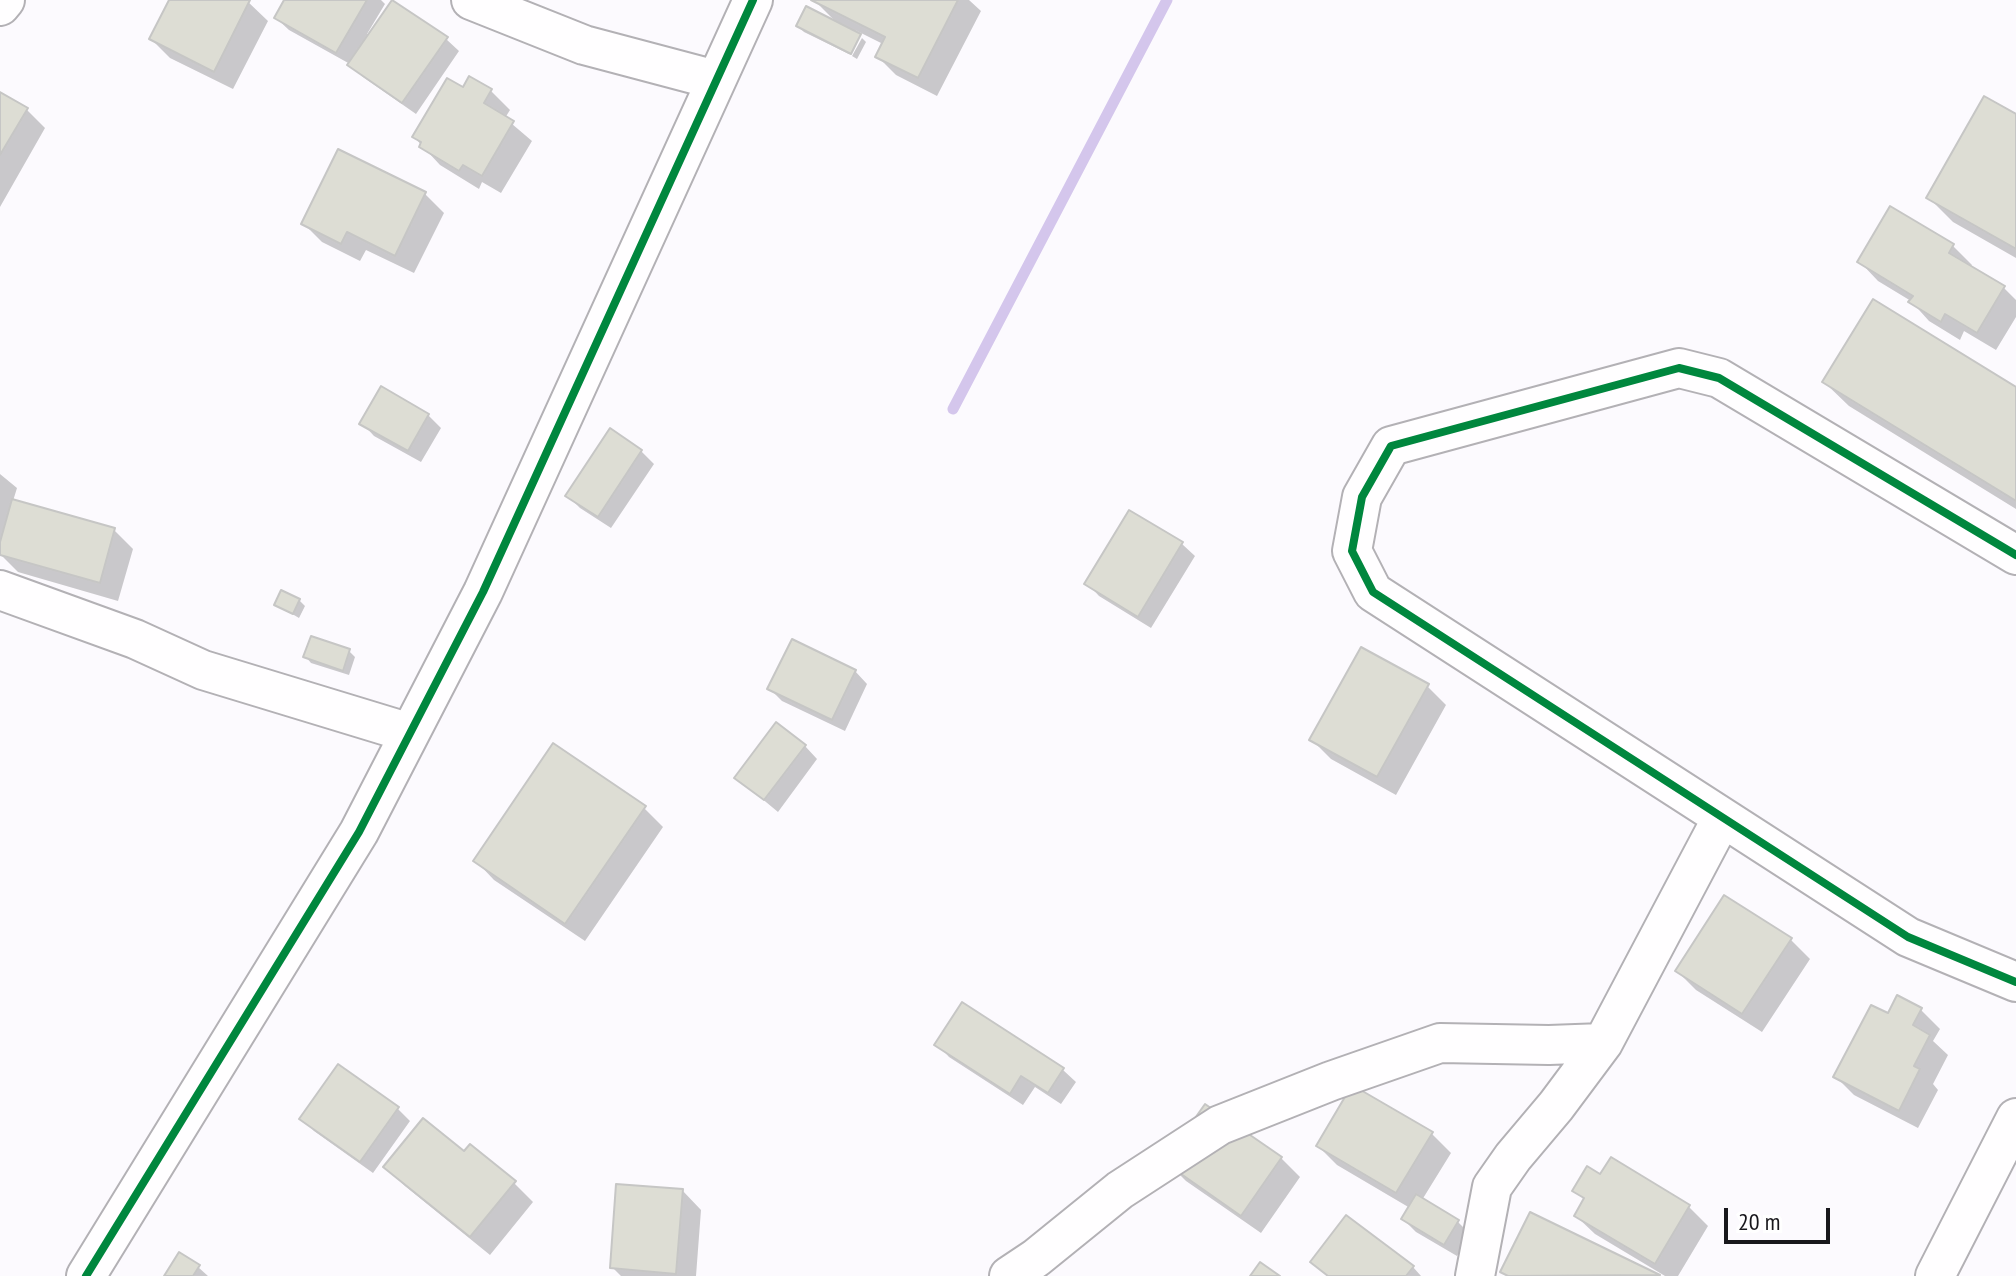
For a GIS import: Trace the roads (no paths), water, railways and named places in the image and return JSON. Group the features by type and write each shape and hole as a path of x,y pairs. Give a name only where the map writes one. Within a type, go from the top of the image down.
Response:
{"street":[{"path":"0,6 5,0"},
{"path":"471,0 584,45 716,80"},
{"path":"86,1276 359,832 483,592 753,0"},
{"path":"2016,555 1719,378 1679,368 1391,446 1362,497 1352,551 1373,592 1908,937 2016,982"},
{"path":"0,590 135,639 203,670 410,733"},
{"path":"1475,1276 1492,1187 1603,1043 1722,818"},
{"path":"1009,1276 1120,1190 1220,1125 1440,1043 1603,1043"},
{"path":"1935,1276 2016,1118"}],"waterway":[{"path":"953,409 1167,0"}]}
